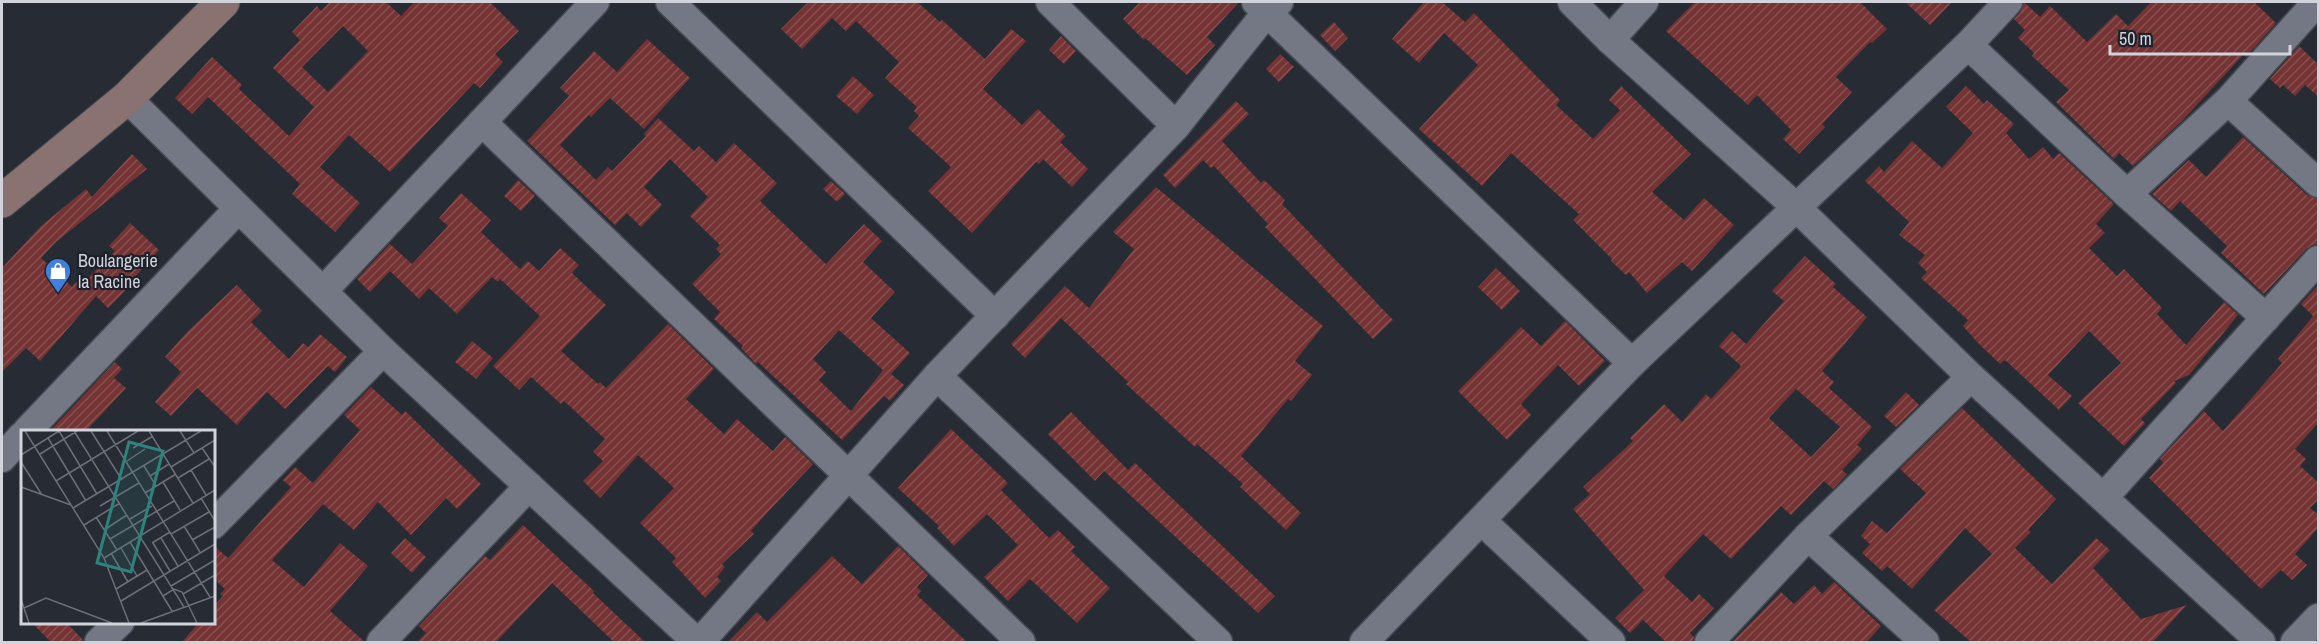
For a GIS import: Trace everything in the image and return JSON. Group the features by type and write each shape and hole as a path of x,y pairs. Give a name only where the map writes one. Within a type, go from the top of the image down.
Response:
{"street":[{"path":"2,201 128,98 223,2"},
{"path":"323,291 595,2"},
{"path":"670,2 995,316"},
{"path":"1050,2 1176,126"},
{"path":"1572,2 1610,40 1797,208 1971,377 2261,642"},
{"path":"1610,40 1644,2"},
{"path":"1364,642 1632,363 1968,45 2008,2"},
{"path":"2127,194 2228,101 2317,2"},
{"path":"128,98 383,351 699,642 937,376 1176,126 1267,5 1632,363"},
{"path":"1968,45 2127,194 2266,318"},
{"path":"2228,101 2319,183"},
{"path":"482,122 1021,642"},
{"path":"28,430 238,209"},
{"path":"2104,497 2319,260"},
{"path":"214,524 383,351"},
{"path":"937,376 1218,642"},
{"path":"1709,642 1808,536 1971,377"},
{"path":"2,458 21,437"},
{"path":"381,642 529,486"},
{"path":"1482,520 1611,642"},
{"path":"1808,536 1925,642"},
{"path":"2295,642 2319,618"},
{"path":"99,642 118,623"}],"building":[{"path":"330,2 386,2 401,16 414,2 490,2 519,31 495,54 503,62 480,88 474,83 390,172 349,135 320,167 360,203 335,232 292,194 300,184 208,97 192,114 175,98 212,57 242,85 239,89 289,136 314,107 273,68 300,40 292,32 317,6 321,11","holes":["343,26 368,51 328,92 302,67"]},
{"path":"808,2 917,2 940,22 942,20 985,59 1011,29 1026,41 983,89 1022,125 1038,109 1066,136 1060,142 1088,169 1072,187 1043,159 1039,164 1036,162 972,233 928,191 951,167 908,128 919,116 914,111 917,107 885,78 899,62 856,21 846,31 832,18 802,49 781,29"},
{"path":"1140,2 1239,2 1207,37 1215,45 1187,75 1145,38 1144,40 1123,19"},
{"path":"1424,2 1442,2 1465,22 1474,13 1560,100 1556,105 1593,139 1620,110 1609,100 1621,86 1691,154 1652,192 1684,220 1704,198 1734,225 1692,271 1682,262 1647,293 1629,272 1626,275 1611,261 1612,259 1573,220 1579,214 1511,153 1482,186 1419,129 1478,65 1444,33 1419,63 1392,39"},
{"path":"1695,2 1860,2 1887,29 1872,43 1870,42 1836,77 1852,92 1822,124 1825,127 1799,154 1783,139 1791,130 1757,95 1748,105 1666,31"},
{"path":"1905,2 1952,2 1930,25"},
{"path":"2024,2 2040,17 2050,6 2087,42 2116,14 2128,26 2151,2 2254,2 2276,23 2246,57 2243,55 2183,120 2133,166 2119,153 2114,159 2056,102 2069,90 2032,56 2034,53 2018,38 2025,30 2014,19 2020,13"},
{"path":"1334,22 1348,38 1335,51 1320,35"},
{"path":"1061,36 1076,51 1064,64 1049,50"},
{"path":"647,39 690,78 644,129 610,98 591,117 589,115 560,145 596,180 608,167 612,171 646,136 644,134 658,118 694,151 699,146 716,162 734,143 777,183 760,201 826,264 864,224 882,241 863,262 895,292 871,318 910,353 891,374 904,385 890,401 884,396 842,440 758,362 756,364 741,348 743,346 714,319 720,312 692,284 721,254 716,249 720,245 690,216 708,197 670,159 644,187 662,205 641,227 627,213 615,225 527,141 569,96 560,88 594,51 617,72","holes":["839,330 883,370 851,411 819,380 826,372 813,359"]},
{"path":"2299,46 2319,65 2319,97 2305,85 2295,96 2283,85 2280,88 2270,79"},
{"path":"1280,54 1294,67 1279,82 1266,69"},
{"path":"853,76 874,95 857,114 836,96"},
{"path":"1966,86 1984,104 1987,100 2014,124 2006,133 2029,159 2043,147 2053,159 2059,153 2114,204 2096,224 2105,233 2089,248 2117,276 2124,269 2162,308 2157,314 2186,345 2224,302 2238,315 2189,375 2174,381 2176,383 2141,419 2145,423 2124,446 2078,403 2121,363 2089,331 2048,375 2072,396 2059,410 2005,360 2000,364 1978,343 1963,326 1968,320 1921,278 1927,272 1918,263 1925,255 1899,235 1909,222 1865,181 1879,166 1884,172 1912,141 1942,168 1973,133 1946,107"},
{"path":"1236,101 1249,114 1222,141 1261,183 1264,180 1285,200 1282,204 1393,320 1373,339 1265,227 1268,224 1214,166 1211,168 1203,160 1175,188 1163,175"},
{"path":"2243,137 2307,195 2319,199 2319,244 2306,249 2264,294 2221,253 2227,246 2180,201 2171,211 2152,194 2189,160 2206,177"},
{"path":"132,154 147,169 56,242 41,258 72,287 77,281 81,285 115,251 109,246 130,223 159,250 134,278 136,280 108,308 96,296 40,361 26,348 2,372 2,268 41,226 86,189 92,197"},
{"path":"518,180 535,196 521,211 504,196"},
{"path":"831,181 845,194 837,202 823,189"},
{"path":"1156,187 1323,326 1295,361 1312,375 1291,401 1288,399 1241,456 1301,513 1286,530 1240,487 1243,484 1197,444 1195,447 1126,384 1128,382 1061,318 1025,358 1011,344 1065,286 1089,308 1134,249 1113,232"},
{"path":"461,193 491,220 481,232 520,269 528,261 539,271 560,248 579,265 572,273 606,305 561,351 598,384 600,382 606,388 668,324 714,369 686,399 724,434 737,419 773,451 785,437 813,464 751,531 754,534 722,564 725,567 717,577 721,581 705,598 672,562 676,558 640,523 674,488 638,455 600,498 583,481 603,461 593,452 605,439 564,401 561,404 531,377 519,390 493,366 540,316 500,279 498,282 492,277 457,314 429,288 419,299 390,271 370,292 357,279 390,244 412,264 448,226 439,218"},
{"path":"1805,256 1836,284 1833,287 1867,317 1822,371 1834,382 1829,388 1872,427 1857,445 1862,449 1842,470 1847,474 1833,489 1824,481 1791,515 1781,506 1731,559 1703,534 1664,576 1692,602 1699,594 1714,608 1690,633 1694,637 1693,642 1666,642 1643,620 1630,633 1615,618 1644,590 1573,509 1590,494 1583,487 1633,441 1630,438 1664,404 1682,422 1706,394 1711,399 1741,366 1719,346 1732,331 1746,344 1784,301 1772,291","holes":["1796,389 1840,427 1811,457 1769,418"]},
{"path":"1496,268 1520,291 1502,310 1478,287"},
{"path":"2319,284 2319,422 2295,449 2306,459 2300,466 2319,483 2319,499 2310,508 2319,515 2319,527 2295,554 2307,565 2292,580 2281,570 2261,589 2149,478 2163,463 2160,459 2204,411 2223,431 2282,363 2278,359 2313,316 2301,304"},
{"path":"237,285 262,311 251,322 289,359 303,343 308,347 320,334 347,357 335,372 328,366 285,409 267,392 237,425 197,388 171,416 155,402 181,372 165,357 188,331"},
{"path":"1565,321 1605,361 1579,386 1558,365 1521,404 1531,415 1507,440 1458,391 1521,327 1541,346"},
{"path":"472,341 493,358 476,379 455,362"},
{"path":"115,362 122,369 114,378 126,388 87,430 51,430"},
{"path":"371,387 402,415 405,411 481,484 457,509 446,498 411,535 378,502 354,530 323,504 272,560 304,587 340,543 368,566 330,611 365,642 182,642 198,623 214,623 214,606 223,596 220,594 225,589 214,579 214,546 228,558 291,487 283,480 295,467 313,483 360,430 344,415"},
{"path":"1906,392 1919,405 1896,427 1884,416"},
{"path":"1962,408 2056,499 2028,530 2031,532 2015,548 2052,584 2096,538 2110,550 2093,568 2141,619 2187,605 2153,642 1971,642 1934,610 1992,554 1965,528 1912,589 1887,566 1882,571 1862,553 1870,544 1861,536 1872,521 1887,533 1926,493 1900,469"},
{"path":"1071,412 1128,470 1135,463 1275,596 1258,613 1104,471 1095,481 1048,434"},
{"path":"951,429 1008,483 1001,490 1049,538 1058,530 1075,547 1071,551 1110,588 1077,623 1030,579 1008,601 984,577 1018,545 987,514 954,546 937,528 939,526 898,488"},
{"path":"523,525 645,642 614,642 552,583 496,642 417,642 426,633 419,626 485,556 490,560"},
{"path":"405,538 426,557 412,573 391,553"},
{"path":"898,546 928,575 917,587 921,591 917,595 967,642 728,642 757,612 767,622 832,556 862,584"},
{"path":"1834,582 1881,626 1867,642 1732,642 1781,592 1794,604 1814,585 1822,594"},
{"path":"32,623 67,623 83,640 83,642 51,642"}],"place":[{"name":"Boulangerie la Racine","path":"58,294"}]}
